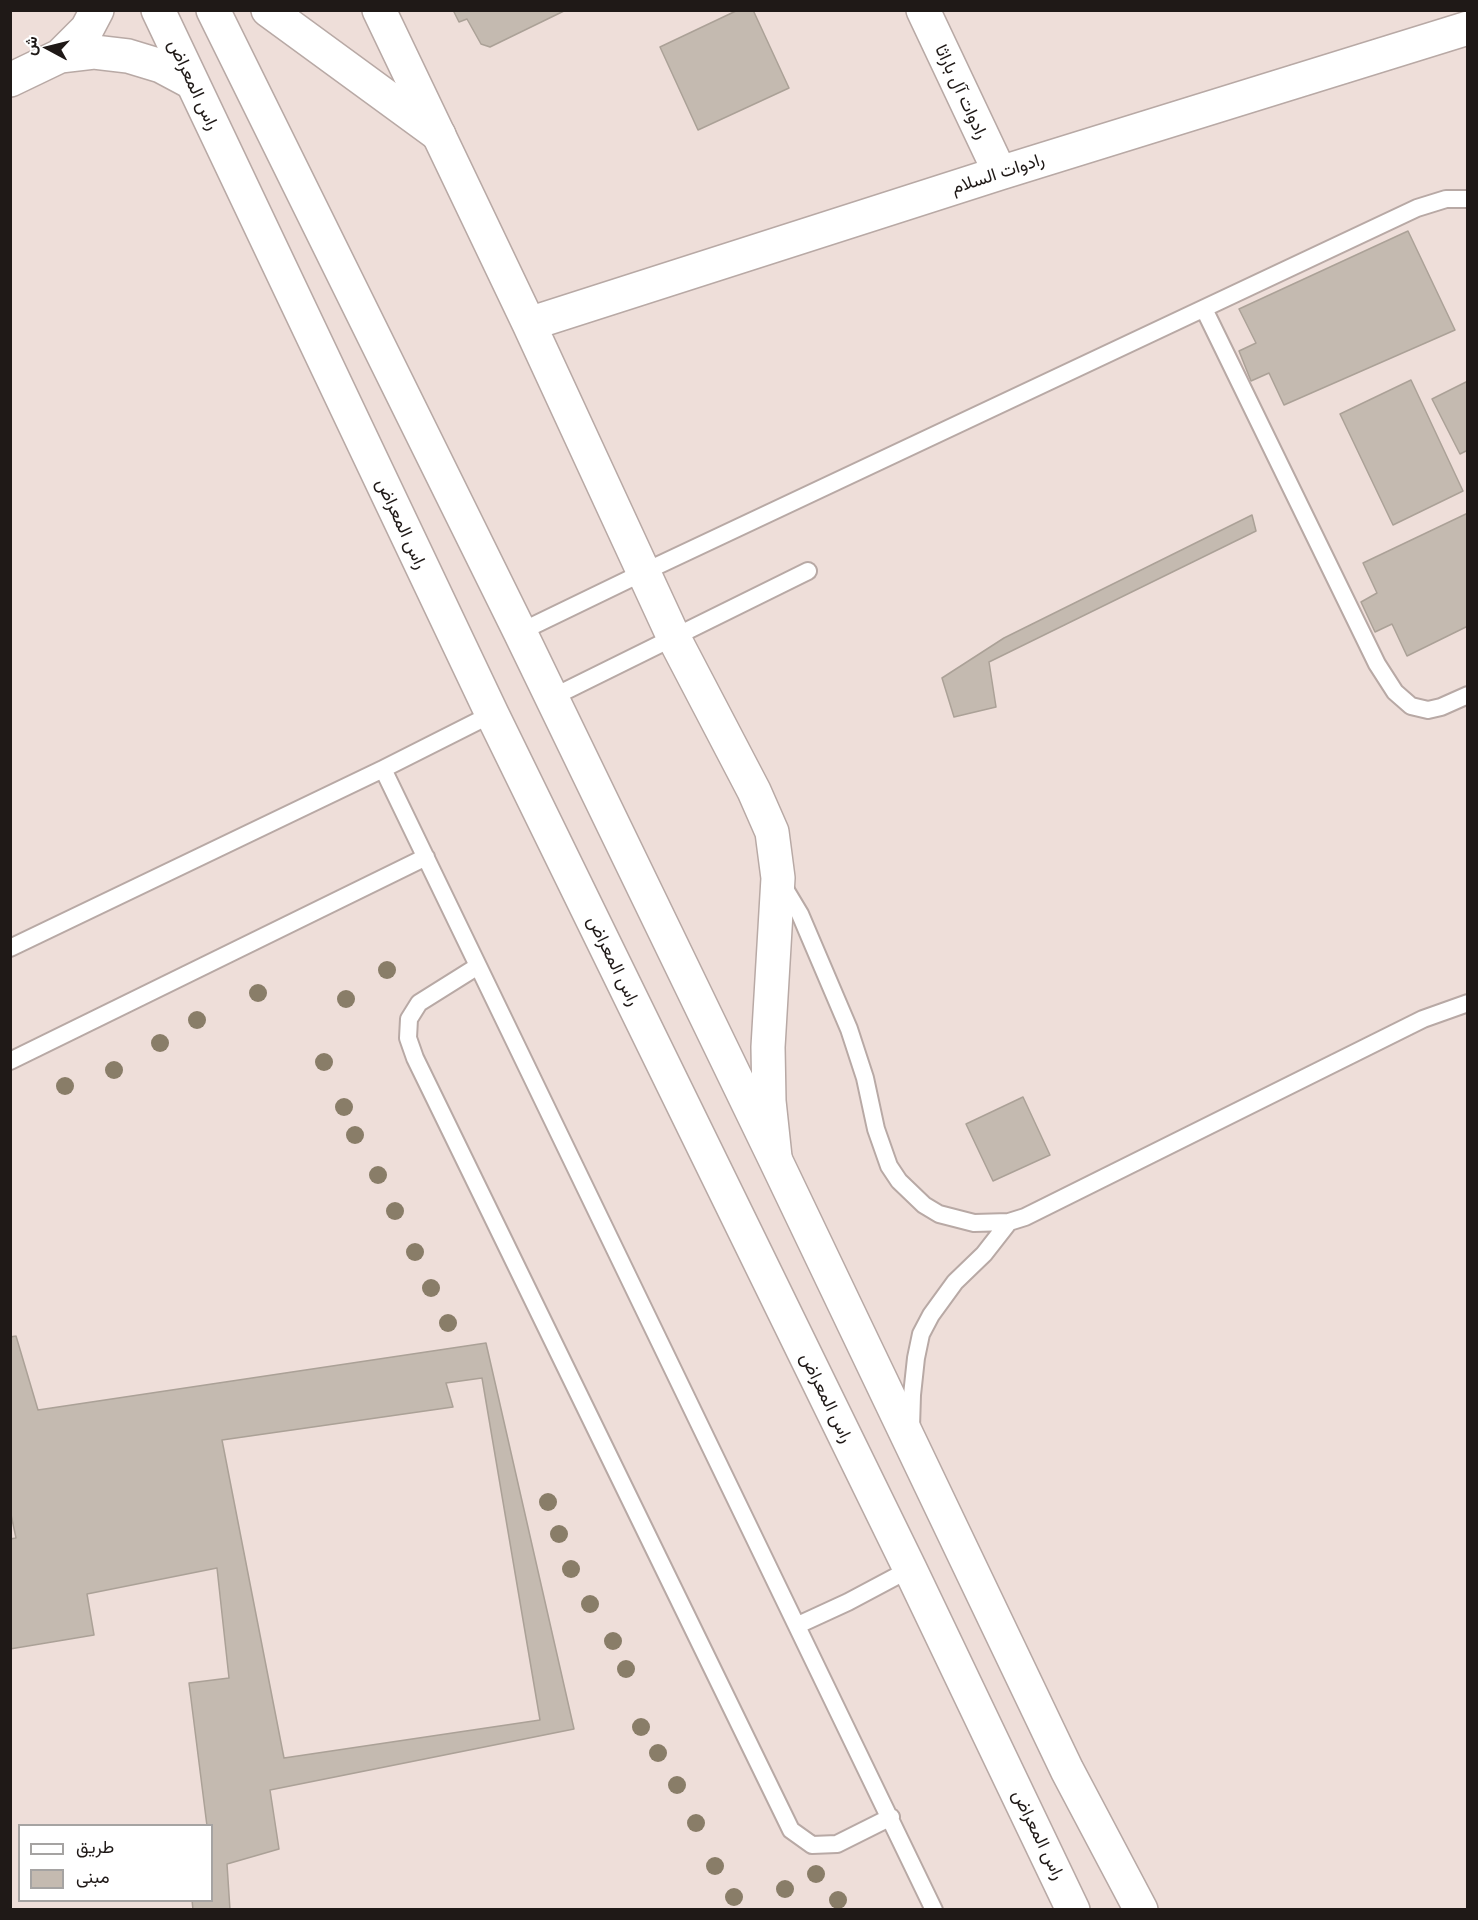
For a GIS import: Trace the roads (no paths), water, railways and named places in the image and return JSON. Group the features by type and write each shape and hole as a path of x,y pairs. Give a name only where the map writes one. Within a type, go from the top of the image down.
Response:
{"street":[{"path":"60,56 87,29 97,10"},
{"name":"راس المعراض","path":"158,10 492,714 910,1569 1073,1910"},
{"path":"213,10 520,632 1067,1770 1141,1910"},
{"path":"268,10 439,135"},
{"path":"379,10 529,324 674,638 754,791 771,832 778,878 768,1047 769,1101 776,1161"},
{"name":"رادوات آل باراثا","path":"923,10 1000,173"},
{"name":"رادوات السلام","path":"529,324 1467,27"},
{"path":"10,80 60,56 94,52 128,56 161,66 191,82"}],"lane":[{"path":"520,632 1417,208 1446,199 1467,199"},
{"path":"1204,309 1377,664 1395,692 1411,706 1428,710 1441,707 1467,695"},
{"path":"551,698 808,572"},
{"path":"10,948 383,769 492,714"},
{"path":"383,769 934,1910"},
{"path":"10,1061 426,857"},
{"path":"778,878 800,914 849,1029 865,1078 882,1149 899,1180 924,1205 939,1214 974,1223 1009,1222 1036,1212 1423,1019 1467,1002"},
{"path":"478,966 419,1003 409,1019 408,1038 415,1058 791,1830 812,1845 837,1844 891,1817"},
{"path":"910,1443 912,1395 921,1334 931,1315 955,1282 984,1254 1009,1222"},
{"path":"798,1625 910,1569"}]}
